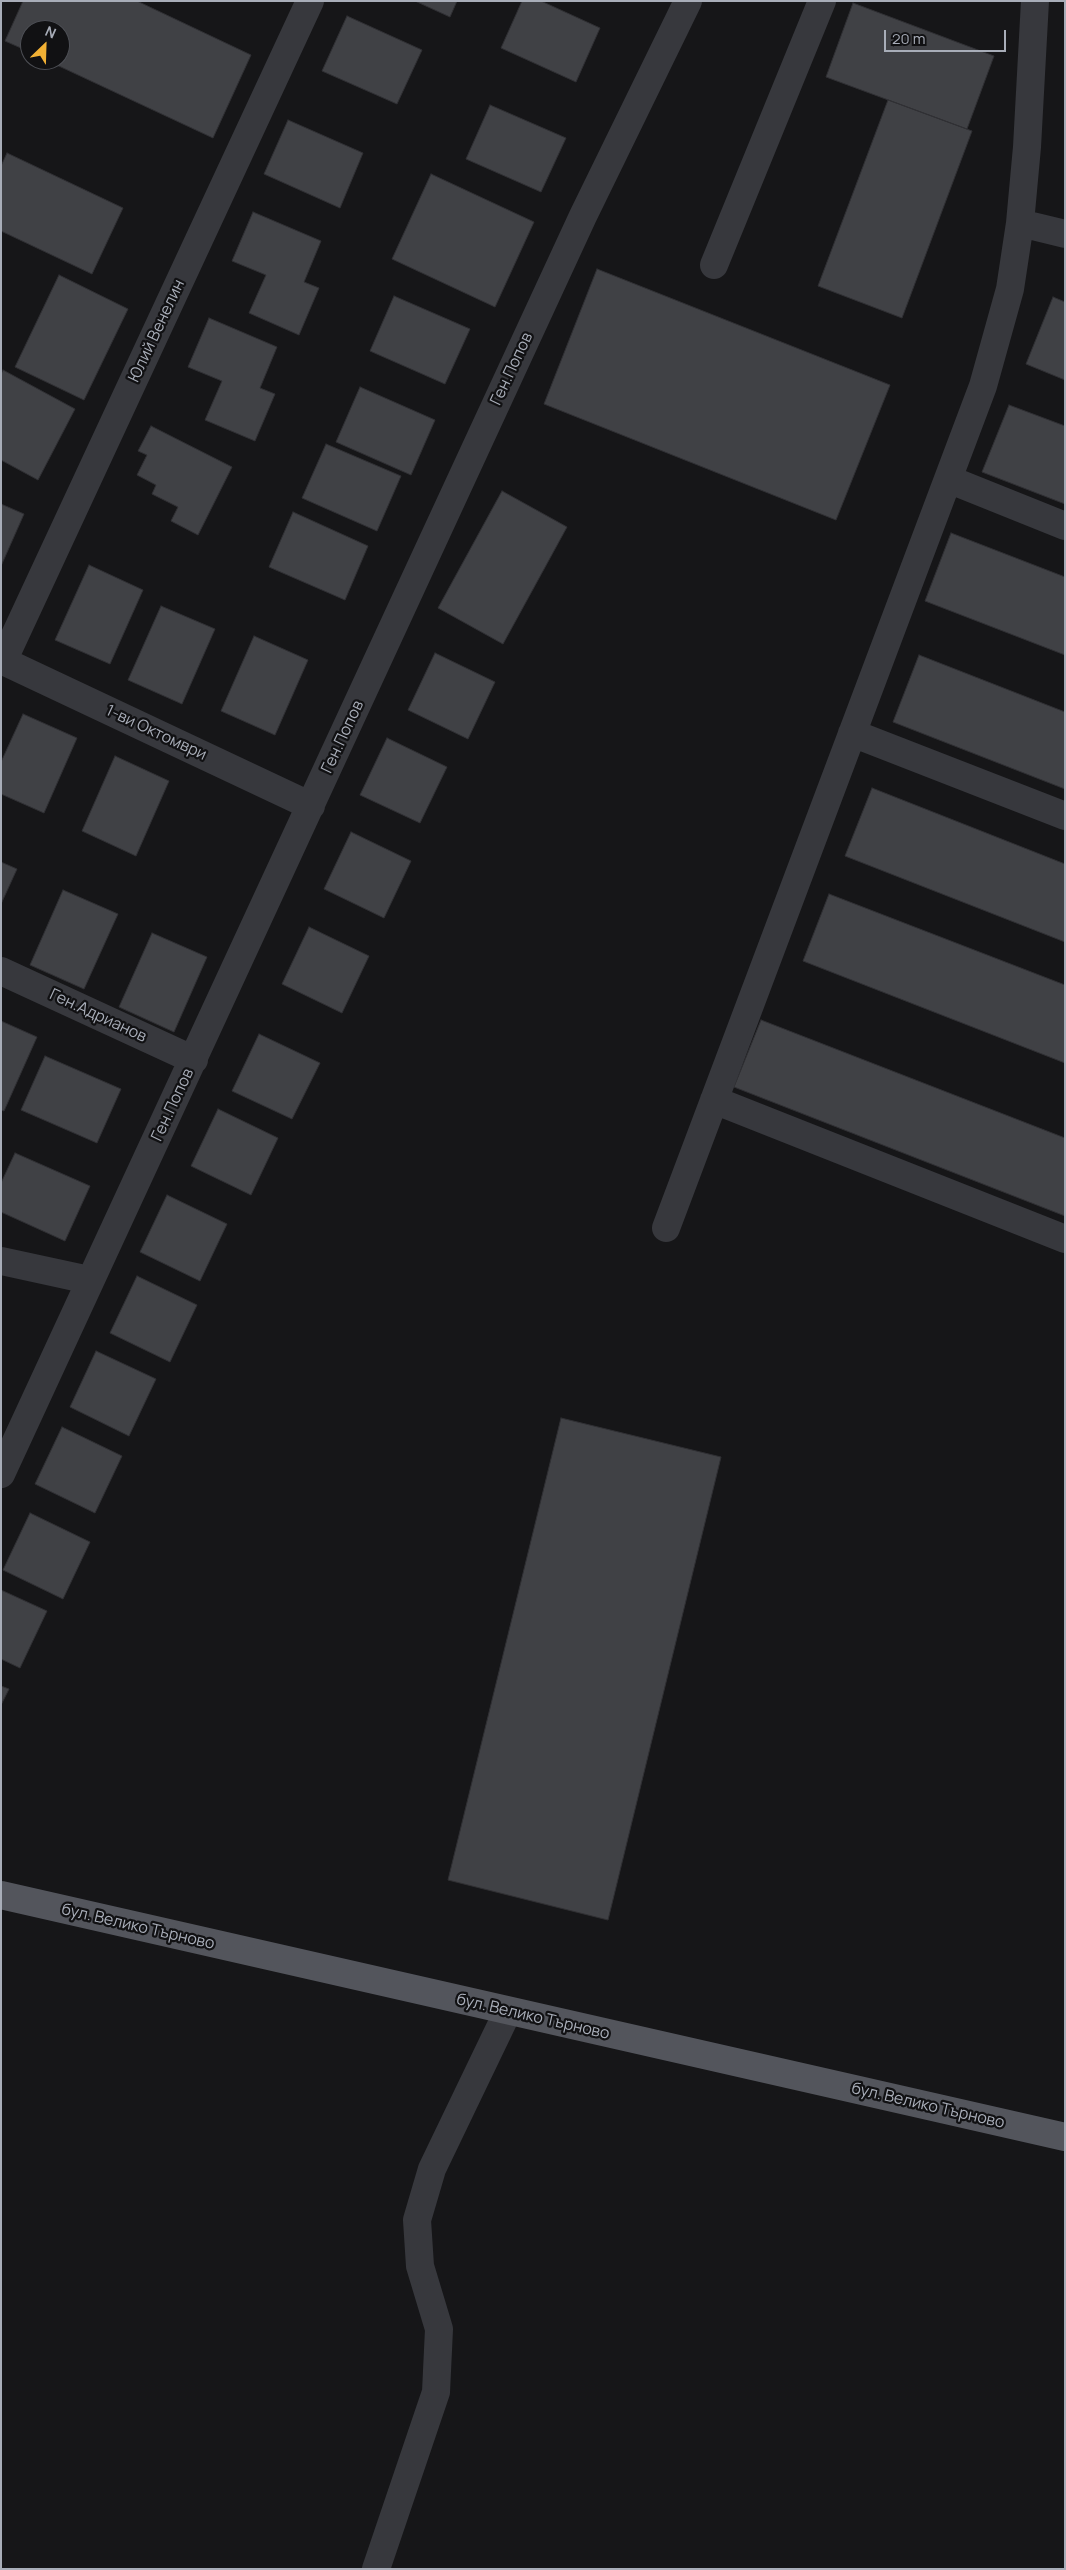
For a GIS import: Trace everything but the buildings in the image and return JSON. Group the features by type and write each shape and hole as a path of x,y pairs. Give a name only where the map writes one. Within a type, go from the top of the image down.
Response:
{"main road":[{"name":"бул. Велико Търново","path":"1,1895 508,2012 1065,2137"}],"street":[{"name":"Юлий Венелин","path":"2,661 310,1"},
{"name":"Ген.Попов","path":"1,1474 89,1280 194,1060 583,216 688,1"},
{"path":"714,265 822,1"},
{"path":"666,1228 986,377 1010,289 1020,223 1028,147 1035,1"},
{"path":"1020,223 1065,234"},
{"path":"948,479 1065,526"},
{"name":"1-ви Октомври","path":"2,661 311,806"},
{"path":"852,733 1065,816"},
{"name":"Ген.Адрианов","path":"1,972 194,1060"},
{"path":"714,1100 1065,1239"},
{"path":"1,1261 89,1280"},
{"path":"376,2569 436,2392 439,2329 420,2266 417,2220 432,2169 508,2012"}]}
